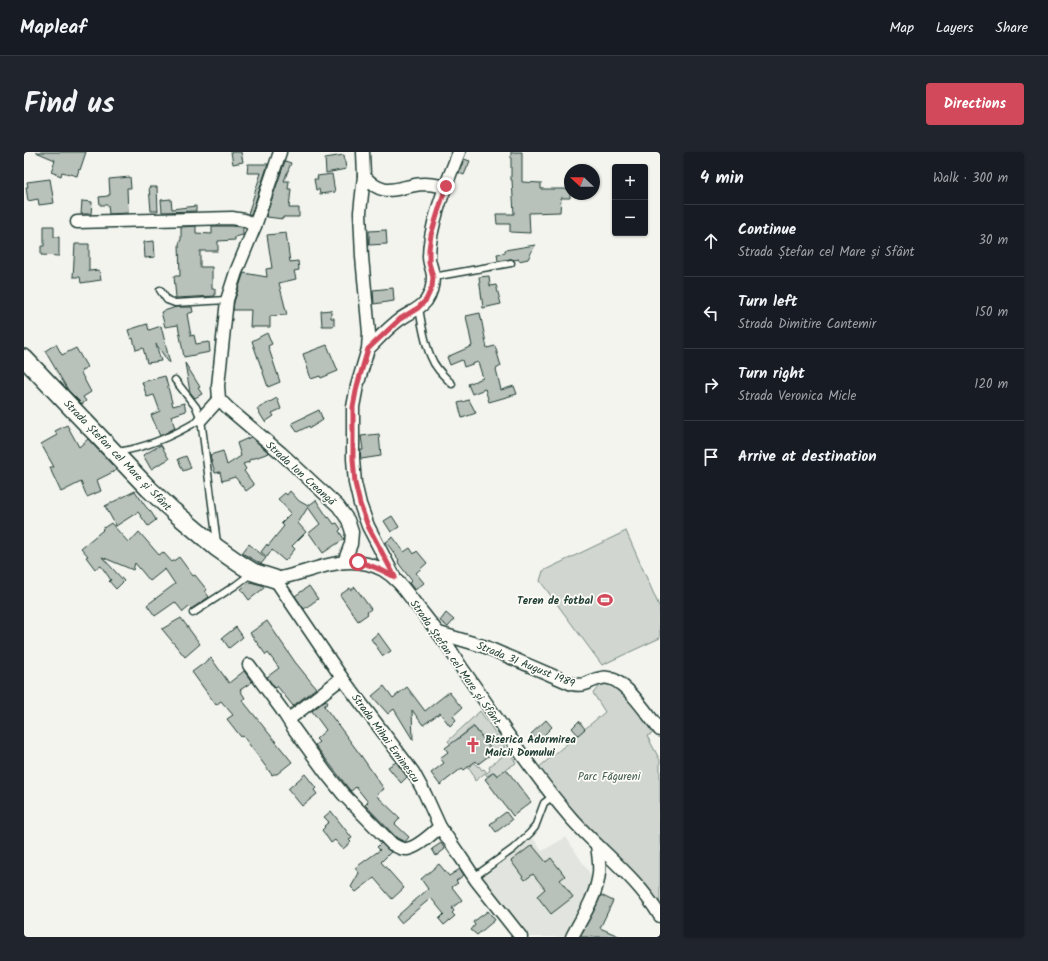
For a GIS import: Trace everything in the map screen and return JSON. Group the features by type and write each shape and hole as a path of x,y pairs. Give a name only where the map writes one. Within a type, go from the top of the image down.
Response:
{"street":[{"path":"202,419 219,399 218,386 227,300 236,272 255,226 280,152"},
{"path":"363,152 364,176 360,212 362,256 369,333 368,349 357,386 353,407 353,459 355,483 360,504 368,526 395,577"},
{"path":"368,349 400,319 418,308 426,300 432,287 433,277 429,263 429,249 436,216 459,152"},
{"path":"364,176 372,184 382,189 394,190 423,184 446,186"},
{"path":"77,222 232,218 244,220 255,226"},
{"name":"Strada Ștefan cel Mare și Sfânt","path":"24,358 149,489 217,548 254,572 275,579 300,574 330,564 344,562 371,565 395,577 439,633 526,761 570,818 634,881 648,897 660,916"},
{"name":"Strada Ion Creangă","path":"219,399 228,409 281,453 338,506 348,520 352,532 352,544 344,562"},
{"name":"Strada Mihai Eminescu","path":"275,579 342,678 413,772 440,827 474,877 521,937"},
{"name":"Strada 31 August 1989","path":"439,633 486,647 572,684 580,685 589,683 602,677 611,679 626,688 660,730"},
{"path":"249,665 308,749 343,794 392,844 399,848 406,849 415,846 440,827"},
{"path":"289,720 342,678"},
{"path":"572,937 598,885 600,872 597,845"}],"lane":[{"path":"433,277 511,263"},
{"path":"160,290 167,300 175,303 227,300"},
{"path":"418,308 425,340 431,358 439,371 452,384"},
{"path":"175,380 196,407 202,419 217,548"},
{"path":"115,452 134,450 158,442 180,432 202,419"},
{"path":"193,613 254,572"},
{"path":"474,877 513,849 530,833 535,827 544,803 553,796"}],"shaded area":[{"path":"566,837 594,880 565,937 527,937 482,878 533,838 542,851"}],"green space":[{"path":"626,531 660,608 660,638 602,665 540,581 543,571"},
{"name":"Parc Făgureni","path":"602,683 617,685 655,732 647,736 660,760 660,909 604,845 554,793 538,768 605,712 593,693"},
{"path":"480,711 505,747 495,755 484,740 486,738 484,735 482,736 473,726 455,741 472,764 474,762 478,767 479,766 482,770 484,769 487,773 490,770 489,767 509,751 516,763 497,775 494,772 487,776 485,773 475,781 472,773 448,741"}],"building":[{"path":"36,152 86,152 77,176 62,172 61,176 51,172 55,160"},
{"path":"231,152 241,152 243,162 233,164"},
{"path":"511,152 522,152 522,182 541,183 541,189 564,189 564,198 561,198 560,212 529,213 530,233 510,232 510,224 497,224 496,214 514,214 511,180"},
{"path":"344,155 346,169 326,173 325,158"},
{"path":"464,159 470,161 464,175 459,173"},
{"path":"285,161 291,163 284,181 289,181 288,189 291,189 289,208 299,208 299,217 283,217 283,219 267,217 266,216"},
{"path":"248,164 268,164 251,215 248,214 261,173 247,173"},
{"path":"332,174 335,192 320,194 319,189 316,190 314,179 318,179 317,176"},
{"path":"130,177 131,188 127,188 128,213 109,214 108,205 100,205 99,197 110,195 109,179"},
{"path":"50,179 54,203 39,205 38,199 28,201 26,187 28,187 27,182"},
{"path":"149,187 157,187 158,211 151,211"},
{"path":"171,199 172,209 196,206 196,211 162,212 161,200"},
{"path":"82,201 92,202 91,214 81,214"},
{"path":"44,226 54,226 54,237 59,237 59,256 41,255 41,246 44,246"},
{"path":"196,226 196,233 212,234 212,226 242,227 243,235 235,237 235,240 218,241 218,251 200,251 200,267 212,267 212,289 215,289 215,296 176,298 174,276 180,276 179,244 181,239 181,227"},
{"path":"386,230 387,244 369,245 369,231"},
{"path":"286,233 290,262 298,261 299,270 294,271 296,279 279,283 287,315 270,316 270,327 250,327 251,310 233,310 234,302 243,275 244,273 267,277 266,269 272,268 267,235"},
{"path":"154,241 155,257 145,258 144,242"},
{"path":"75,244 89,244 89,271 99,270 101,280 81,283 80,277 73,277"},
{"path":"535,245 528,259 519,261 519,259 511,259 498,261 497,254 505,253 505,250"},
{"path":"489,276 490,286 496,285 501,304 483,308 479,277"},
{"path":"393,288 394,301 374,304 373,290"},
{"path":"176,307 192,307 193,312 187,314 191,336 194,335 196,344 209,342 210,352 184,357 178,325 165,327 161,312"},
{"path":"331,310 331,318 334,318 334,326 322,326 321,311"},
{"path":"480,313 487,348 495,346 501,366 496,369 501,390 514,386 517,394 489,402 485,389 472,394 468,384 483,378 478,362 464,367 462,360 450,365 447,357 472,346 466,316"},
{"path":"147,324 149,330 161,326 170,363 156,344 161,361 147,363 143,348 136,350 133,338 131,339 128,330"},
{"path":"267,333 272,344 268,346 280,382 268,387 252,341"},
{"path":"56,344 62,355 76,348 87,367 81,371 81,373 91,392 83,397 86,401 82,404 68,390 45,351"},
{"path":"327,345 338,371 321,378 320,376 311,379 303,354"},
{"path":"185,363 200,387 198,388 202,394 195,398 190,392"},
{"path":"165,376 173,406 184,403 186,411 171,416 175,428 160,436 151,415 160,411 154,395 147,397 142,382"},
{"path":"277,398 281,409 272,413 274,416 265,422 257,409"},
{"path":"469,400 476,413 462,418 458,403"},
{"path":"319,410 323,420 310,428 309,426 297,432 292,423"},
{"path":"67,425 79,447 88,439 117,470 97,480 101,491 87,497 81,482 61,492 50,467 54,467 41,444 57,435 55,431"},
{"path":"379,434 381,456 361,459 360,450 363,450 361,436"},
{"path":"251,437 269,453 249,460 249,462 243,464 246,469 244,471 254,485 246,491 235,477 222,481 220,472 215,473 210,455 223,451 227,465 241,456 237,443"},
{"path":"161,445 169,459 151,469 143,455"},
{"path":"186,456 191,468 183,471 178,459"},
{"path":"135,491 156,520 148,526 138,512 116,526 105,506"},
{"path":"290,491 299,501 308,506 316,500 328,518 329,517 334,524 337,523 341,529 339,531 344,539 323,553 309,533 320,524 308,507 298,523 306,532 292,546 295,549 285,561 272,550 267,557 261,552 267,544 268,546 284,526 281,523 291,513 278,499 285,493 287,495"},
{"path":"392,516 399,527 391,532 384,521"},
{"path":"111,523 129,543 139,532 159,555 163,552 172,562 179,557 193,576 195,575 207,590 205,591 209,597 191,609 189,607 183,612 175,602 155,616 147,605 175,584 165,569 150,581 135,563 133,570 102,557 124,581 116,589 109,581 111,580 101,566 95,569 86,557 88,556 81,548"},
{"path":"393,537 404,552 410,548 414,554 417,551 427,563 416,573 424,583 415,590 409,583 412,581 399,564 399,560 386,542"},
{"path":"249,544 266,558 261,564 242,553"},
{"path":"250,582 262,585 264,588 249,600 241,589"},
{"path":"309,586 318,599 304,609 295,596"},
{"path":"355,587 371,609 367,612 368,614 358,621 340,595 350,588 351,590"},
{"path":"446,613 454,620 448,627 440,621"},
{"path":"181,618 200,644 185,657 162,629"},
{"path":"267,621 295,662 316,688 293,706 277,686 275,688 267,677 279,668 268,653 266,655 250,633"},
{"path":"236,627 243,637 229,648 222,638"},
{"path":"378,633 391,651 383,656 371,639"},
{"path":"211,658 229,683 244,671 252,682 240,690 245,698 242,700 292,762 277,774 272,775 243,736 241,737 227,719 233,715 221,701 216,705 192,672"},
{"path":"384,686 393,698 407,687 425,711 449,692 462,708 453,716 456,720 450,726 440,713 423,725 412,710 413,740 394,709 388,714 372,696"},
{"path":"326,700 328,703 324,706 384,789 376,795 400,818 395,824 409,837 405,842 397,838 365,805 368,802 356,787 351,791 349,789 315,745 319,742 316,739 326,730 312,711"},
{"path":"546,720 552,727 538,741 531,734"},
{"path":"579,721 585,729 578,735 572,728"},
{"path":"474,727 491,749 487,752 490,755 478,764 476,761 464,770 462,768 440,785 431,773 444,763 440,758 448,752 445,748"},
{"path":"396,762 407,777 401,783 388,767"},
{"path":"506,769 531,802 513,816 485,779 494,772 497,776"},
{"path":"305,774 316,788 314,790 317,794 302,806 288,789"},
{"path":"331,811 352,838 349,840 351,842 343,849 335,840 331,843 322,830 329,822 324,817"},
{"path":"506,812 512,820 496,832 490,824"},
{"path":"381,843 391,852 381,862 404,888 392,899 374,878 356,892 351,887 359,873 355,868 380,850 377,847"},
{"path":"441,843 445,849 436,856 432,849"},
{"path":"532,845 546,862 551,858 565,876 560,880 573,897 551,914 537,896 545,889 533,874 525,880 511,861"},
{"path":"439,864 449,876 460,869 464,875 456,881 458,883 452,887 462,900 452,908 454,911 452,913 455,916 444,925 439,919 444,914 431,898 401,923 396,917 428,889 421,879"},
{"path":"601,895 613,901 600,928 621,937 580,937"},
{"path":"488,911 495,920 477,935 471,930 475,925 473,922"}],"place":[{"name":"Teren de fotbal","path":"605,600"},
{"name":"Biserica Adormirea Maicii Domului","path":"473,745"}],"route":[{"path":"358,562 371,565 395,577 368,526 360,504 355,483 352,428 353,407 357,386 368,349 400,319 418,308 426,300 432,287 433,277 429,263 429,249 436,216 446,186"}]}
